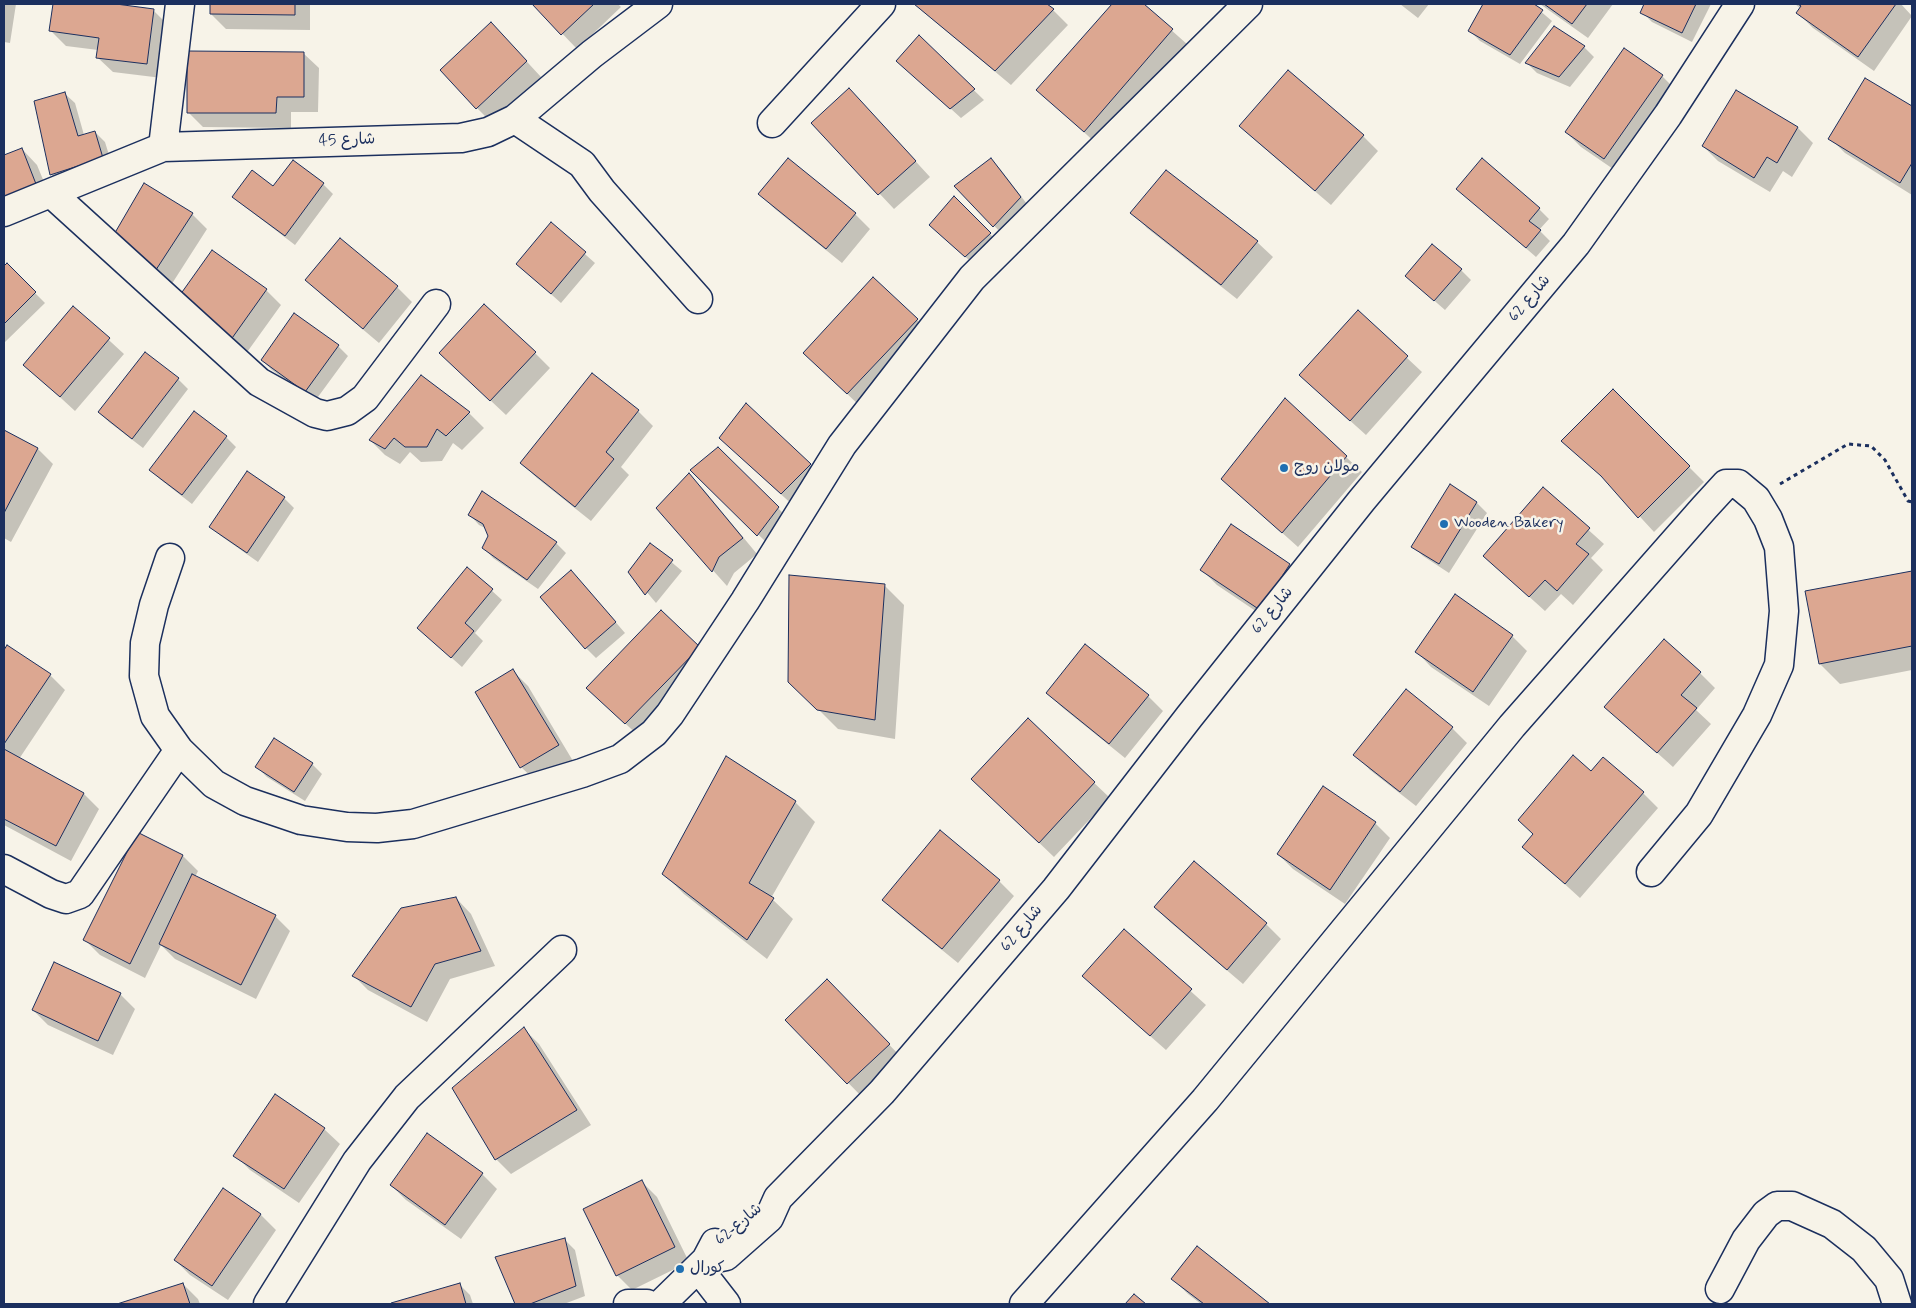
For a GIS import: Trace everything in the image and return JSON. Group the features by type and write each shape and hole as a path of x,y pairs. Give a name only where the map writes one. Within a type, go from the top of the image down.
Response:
{"street":[{"path":"163,147 180,4"},
{"name":"شارع 45","path":"4,212 163,147 461,138 488,132 515,119 592,54 658,4"},
{"path":"772,123 881,4"},
{"path":"170,558 154,605 145,643 144,676 155,716 179,750 214,784 245,801 301,820 347,827 377,828 413,824 582,773 620,759 654,733 670,714 745,601 842,445 972,278 1248,4"},
{"name":"شارع 62","path":"661,1304 702,1264 715,1242 758,1206 778,1198 882,1092 1056,888 1362,500 1576,244 1668,115 1740,4"},
{"path":"515,119 582,164 602,191 698,299"},
{"path":"51,193 259,382 315,413 327,416 347,411 365,398 436,304"},
{"path":"1024,1304 1205,1100 1512,726 1726,484 1738,484 1756,499 1768,519 1779,547 1784,611 1779,665 1757,715 1699,814 1651,872"},
{"path":"4,869 51,894 66,899 80,894 179,750"},
{"path":"268,1304 357,1161 407,1097 562,950"},
{"path":"1720,1289 1746,1240 1766,1214 1777,1206 1792,1206 1832,1224 1864,1249 1889,1279 1898,1304"},
{"path":"702,1264 726,1304"},
{"path":"628,1304 647,1304"}],"path":[{"path":"1756,499 1848,444 1871,446 1885,460 1908,501 1912,502"}],"building":[{"path":"53,4 116,4 154,9 147,64 96,58 99,38 49,31"},
{"path":"210,4 295,4 295,15 210,14"},
{"path":"532,4 594,4 561,35"},
{"path":"914,4 1047,4 1054,9 995,71"},
{"path":"1112,4 1144,4 1173,29 1084,132 1036,90"},
{"path":"1483,4 1534,4 1543,10 1510,55 1468,31"},
{"path":"1544,4 1587,4 1572,24"},
{"path":"1644,4 1696,4 1682,33 1640,13"},
{"path":"1798,4 1896,4 1858,57 1796,13 1801,6"},
{"path":"491,22 527,61 476,109 440,70"},
{"path":"1554,26 1585,46 1559,77 1525,63"},
{"path":"919,35 975,89 950,109 896,61"},
{"path":"1624,48 1663,75 1604,159 1565,132"},
{"path":"187,51 304,52 304,97 277,97 276,113 187,113"},
{"path":"1288,70 1364,135 1315,191 1239,126"},
{"path":"1865,78 1912,106 1912,163 1900,183 1828,139"},
{"path":"849,88 916,161 878,195 811,123"},
{"path":"1736,90 1798,127 1777,163 1767,157 1754,178 1702,146"},
{"path":"65,92 78,136 95,131 103,158 50,175 34,101"},
{"path":"22,148 36,184 4,197 4,155"},
{"path":"788,158 856,213 826,249 758,194"},
{"path":"991,158 1021,197 993,227 954,186"},
{"path":"1482,158 1540,208 1529,221 1541,230 1526,248 1456,189"},
{"path":"293,160 324,183 285,236 232,197 252,170 273,186"},
{"path":"1166,170 1258,241 1221,285 1130,213"},
{"path":"144,183 193,213 150,279 109,243"},
{"path":"954,196 991,233 965,257 929,225"},
{"path":"551,222 586,252 551,294 516,264"},
{"path":"340,238 398,286 363,329 305,280"},
{"path":"1432,244 1462,269 1434,301 1405,276"},
{"path":"212,250 267,289 230,341 175,302"},
{"path":"7,263 36,292 4,324 4,266"},
{"path":"873,277 918,319 847,394 803,353"},
{"path":"484,304 536,352 490,401 439,353"},
{"path":"73,306 110,338 60,397 23,365"},
{"path":"1358,310 1408,356 1350,421 1299,375"},
{"path":"294,313 339,345 305,392 261,360"},
{"path":"145,352 179,378 132,439 98,412"},
{"path":"592,373 639,410 606,452 614,459 575,507 520,463"},
{"path":"421,375 470,412 446,436 437,429 427,447 405,447 394,438 385,449 369,440"},
{"path":"1613,389 1690,466 1638,518 1601,476 1561,441"},
{"name":"مولان روج","path":"1285,398 1347,456 1282,533 1221,479"},
{"path":"746,403 811,464 781,494 719,438"},
{"path":"194,411 227,436 182,495 149,470"},
{"path":"4,430 38,448 4,513"},
{"path":"718,447 779,507 757,536 690,470"},
{"path":"247,471 285,497 247,553 209,527"},
{"path":"689,473 743,538 719,557 712,572 656,508"},
{"name":"Wooden Bakery","path":"1450,484 1477,502 1439,564 1411,547"},
{"path":"1543,487 1590,528 1576,544 1589,554 1557,591 1545,580 1529,597 1483,556"},
{"path":"482,491 557,542 527,580 482,548 488,536 483,524 468,515"},
{"path":"1231,524 1290,564 1260,610 1200,570"},
{"path":"650,543 673,560 645,595 628,572"},
{"path":"467,567 493,589 465,623 474,631 451,658 417,628"},
{"path":"571,570 616,622 585,649 540,597"},
{"path":"1912,571 1912,646 1819,664 1805,591"},
{"path":"789,575 885,584 875,720 817,710 788,682"},
{"path":"1455,594 1513,635 1473,692 1415,652"},
{"path":"661,610 700,647 625,724 586,688"},
{"path":"1664,639 1701,672 1681,695 1697,708 1657,753 1604,707"},
{"path":"1085,644 1149,695 1109,744 1046,693"},
{"path":"7,645 51,674 4,744 4,650"},
{"path":"513,669 559,745 520,768 475,692"},
{"path":"1406,689 1453,727 1400,792 1353,755"},
{"path":"1028,718 1095,782 1039,843 971,779"},
{"path":"274,738 313,763 294,792 255,767"},
{"path":"4,749 84,793 56,846 4,819"},
{"path":"1573,755 1591,771 1603,757 1644,792 1565,884 1522,847 1533,834 1518,820"},
{"path":"726,756 796,801 749,883 774,898 747,940 662,874"},
{"path":"1323,786 1376,822 1330,890 1277,854"},
{"path":"940,830 1000,880 942,949 882,900"},
{"path":"137,832 183,855 130,964 83,940"},
{"path":"1194,861 1267,923 1227,970 1154,907"},
{"path":"192,874 276,915 241,985 159,944"},
{"path":"456,897 481,951 435,964 411,1007 352,976 401,908"},
{"path":"1124,929 1192,989 1150,1036 1082,976"},
{"path":"54,962 121,993 98,1041 32,1010"},
{"path":"827,979 890,1044 847,1084 785,1020"},
{"path":"524,1027 577,1110 495,1160 452,1088"},
{"path":"275,1094 325,1128 284,1189 233,1156"},
{"path":"427,1133 483,1173 445,1225 390,1185"},
{"path":"642,1180 675,1247 616,1276 583,1209"},
{"path":"223,1188 261,1214 212,1286 174,1260"},
{"path":"565,1238 576,1286 530,1304 515,1304 495,1257"},
{"path":"1197,1246 1270,1304 1204,1304 1171,1279"},
{"path":"183,1283 190,1304 117,1304"},
{"path":"460,1283 466,1304 391,1304 391,1303"},
{"path":"1134,1294 1146,1304 1125,1304"}],"place":[{"name":"مولان روج","path":"1284,468"},
{"name":"Wooden Bakery","path":"1444,524"},
{"name":"كورال","path":"680,1269"}]}
